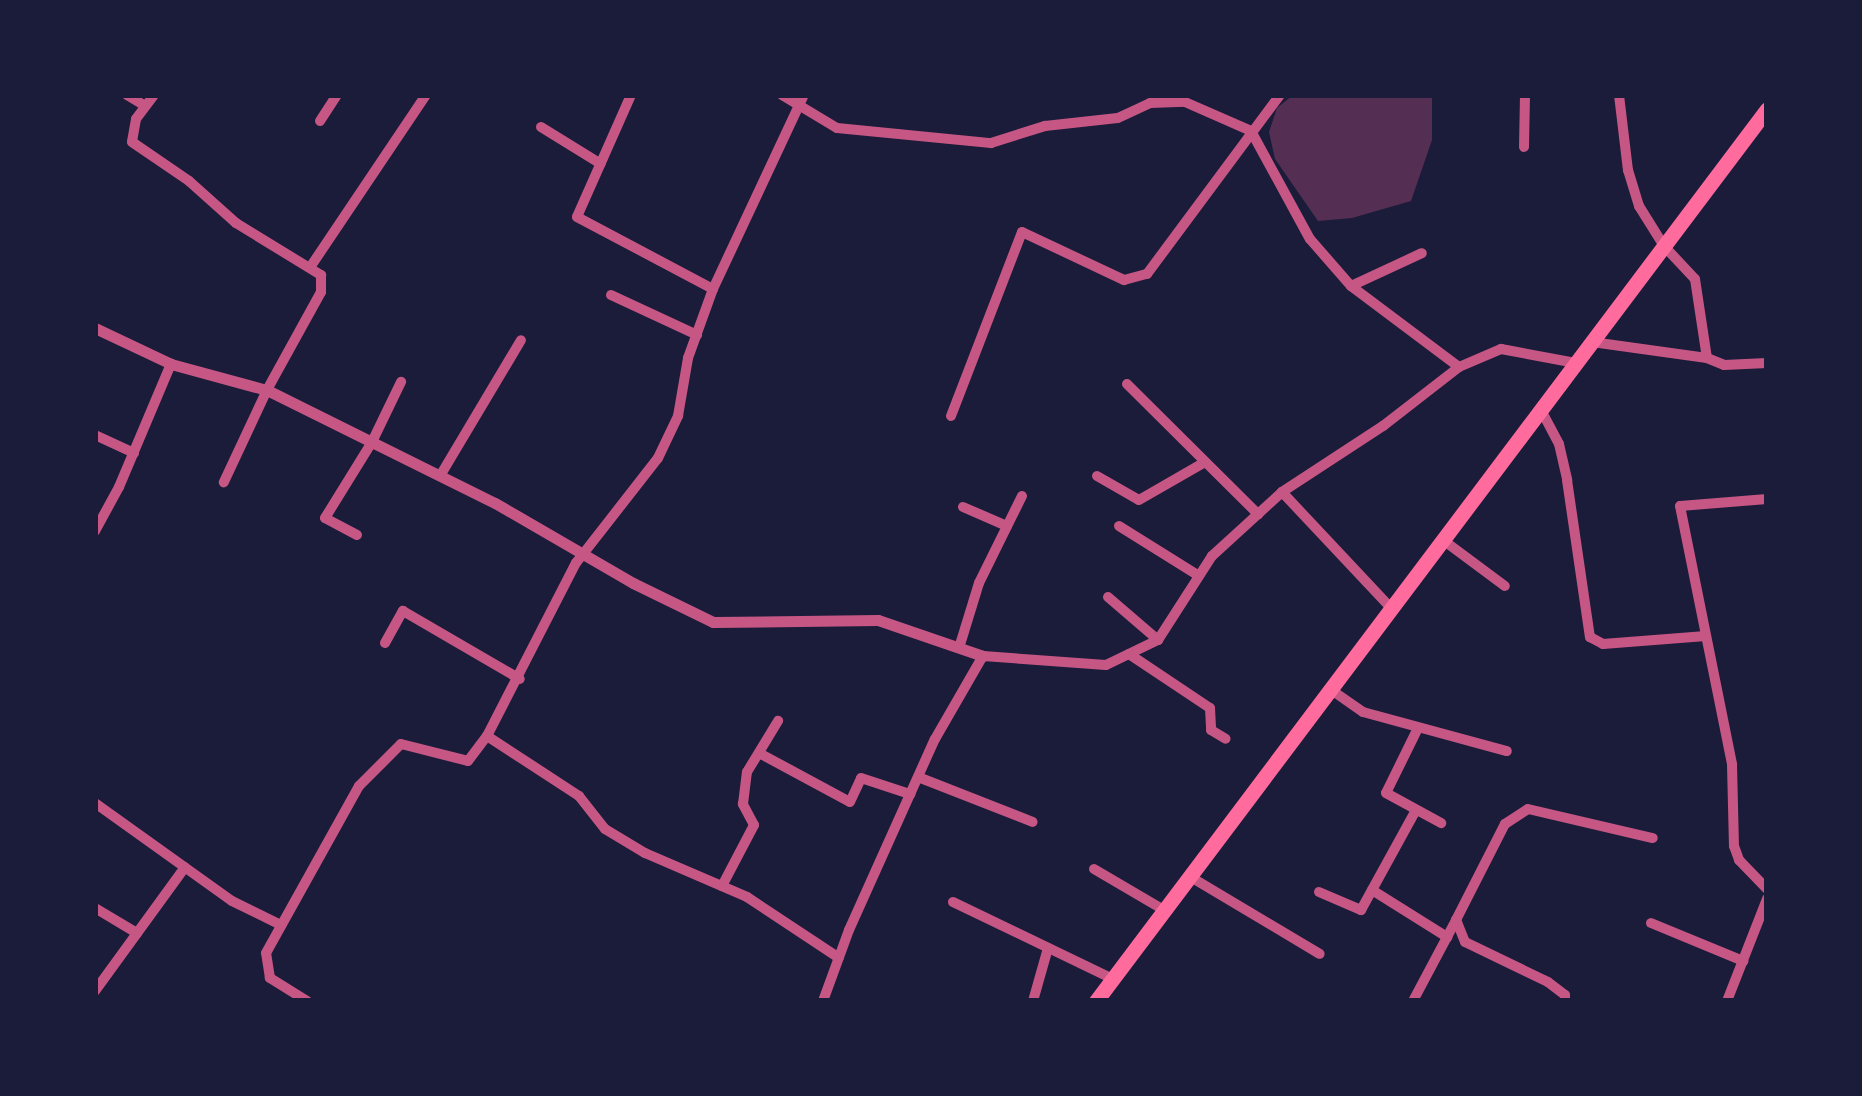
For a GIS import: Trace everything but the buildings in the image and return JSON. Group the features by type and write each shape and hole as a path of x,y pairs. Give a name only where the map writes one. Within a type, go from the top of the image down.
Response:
{"main road":[{"path":"1096,1001 1767,109"}],"street":[{"path":"127,95 146,106"},
{"path":"154,95 136,120 132,142 189,181 236,223 321,275 321,292 267,390 224,482"},
{"path":"320,121 337,95"},
{"path":"312,266 426,95"},
{"path":"631,95 577,217 713,290"},
{"path":"782,95 796,108 837,128 991,143 1045,126 1118,118 1150,103 1185,102 1251,131 1310,239 1352,286 1458,367"},
{"path":"307,1001 270,978 266,953 360,786 401,744 468,760 487,736 520,679 546,618 631,488 658,458 678,416 696,335 713,290 804,95"},
{"path":"952,416 1022,232 1124,280 1147,274 1280,95"},
{"path":"1524,147 1525,95"},
{"path":"1619,95 1628,170 1639,206 1664,246 1695,279 1707,358 1711,363 1767,363"},
{"path":"541,127 600,164"},
{"path":"1352,286 1422,253"},
{"path":"611,295 696,335"},
{"path":"95,328 171,364 267,390 440,476 713,622 878,620 982,656 1106,665 1158,640 1212,556 1282,492 1383,426 1458,367 1501,349 1576,363"},
{"path":"440,476 521,340"},
{"path":"1592,342 1707,358"},
{"path":"95,531 134,453 171,364"},
{"path":"357,535 325,518 372,442 402,382"},
{"path":"1127,384 1258,514"},
{"path":"1541,410 1559,444 1568,480 1590,637 1603,644 1706,636"},
{"path":"95,434 134,453"},
{"path":"1097,476 1139,500 1205,462"},
{"path":"1282,492 1391,608"},
{"path":"959,648 979,583 1022,496"},
{"path":"1767,499 1680,506 1732,765 1734,846 1739,860 1767,889"},
{"path":"963,507 1007,526"},
{"path":"1118,526 1199,576"},
{"path":"1442,540 1505,586"},
{"path":"1108,597 1158,640"},
{"path":"385,643 404,610 520,679"},
{"path":"1129,654 1210,708 1211,730 1226,739"},
{"path":"823,1001 910,794 982,656"},
{"path":"1330,690 1362,712 1507,751"},
{"path":"722,886 754,825 743,804 746,772 778,721"},
{"path":"1418,728 1386,793 1441,823"},
{"path":"487,736 579,796 605,829 645,852 748,897 839,958"},
{"path":"759,752 850,802 861,778 910,794"},
{"path":"918,777 1034,822"},
{"path":"95,802 232,901 282,925"},
{"path":"1413,1001 1505,824 1528,809 1653,838"},
{"path":"1319,892 1360,910 1416,810"},
{"path":"95,991 185,867"},
{"path":"1094,869 1164,910"},
{"path":"1189,876 1320,954"},
{"path":"1372,890 1447,937"},
{"path":"1727,1001 1767,899"},
{"path":"953,902 1112,978"},
{"path":"95,908 137,933"},
{"path":"1456,920 1465,942 1548,982 1565,996 1565,1001"},
{"path":"1651,923 1743,961"},
{"path":"1033,1001 1048,948"}]}
